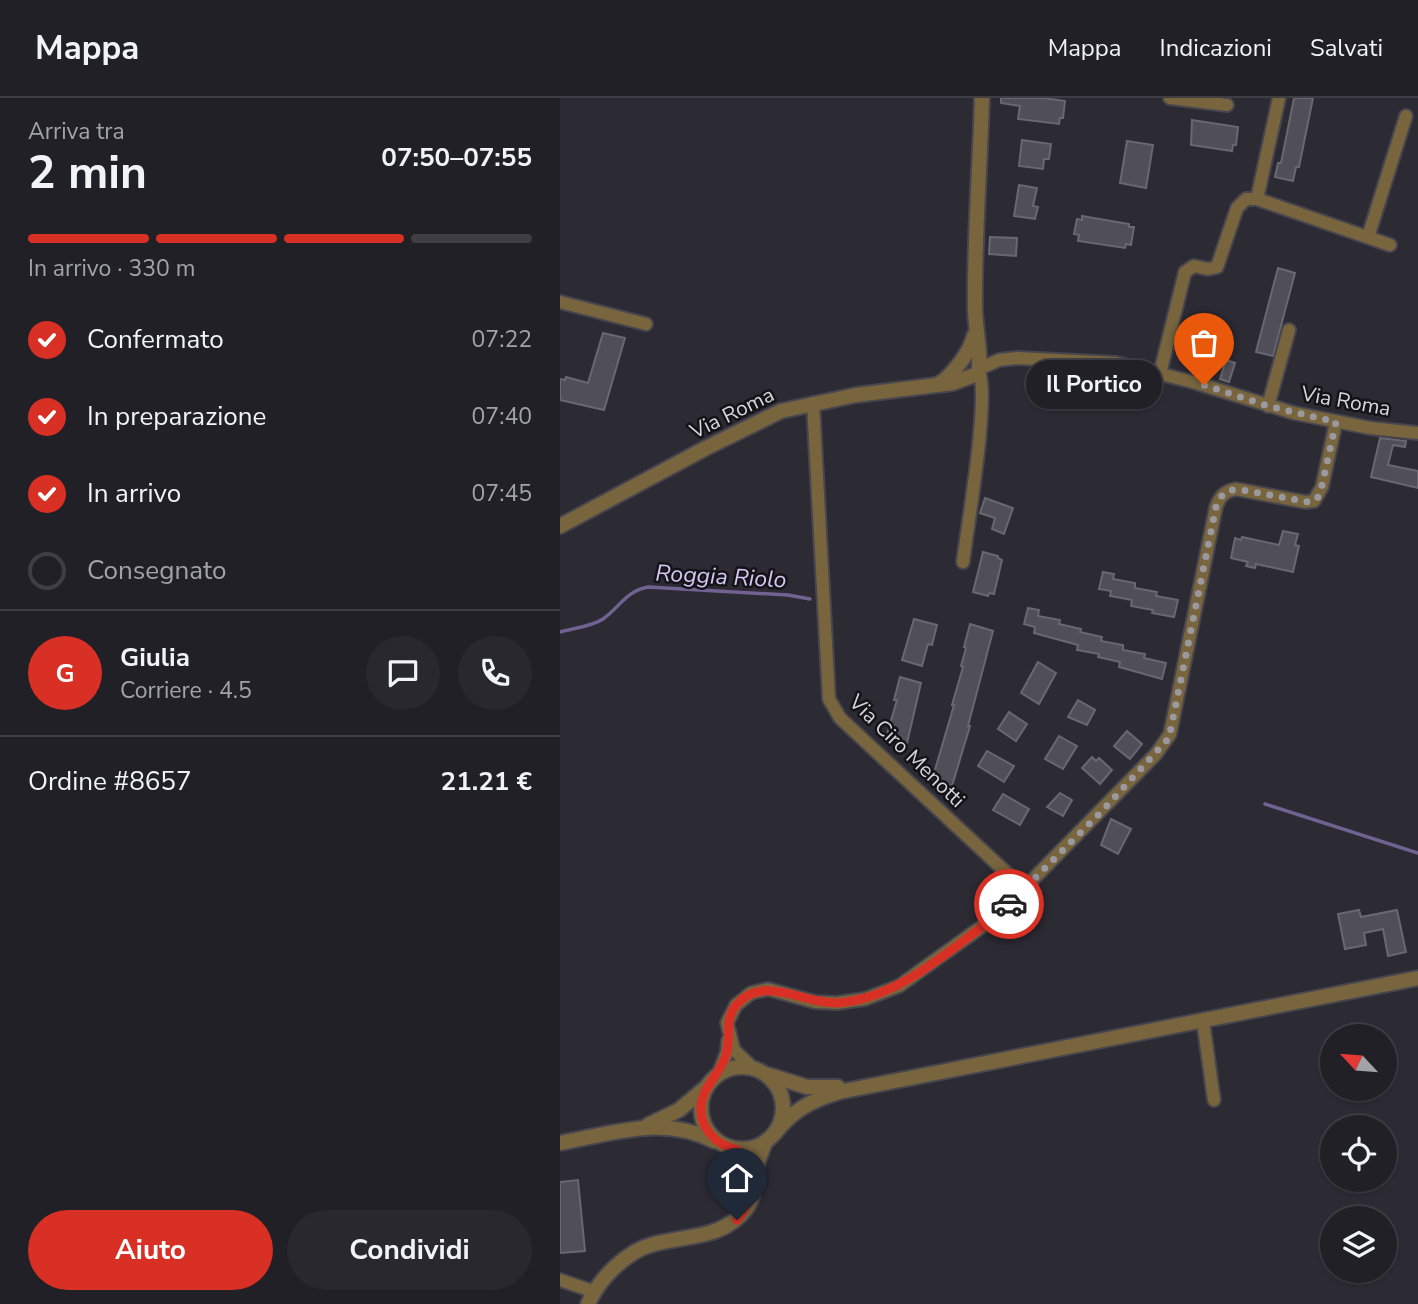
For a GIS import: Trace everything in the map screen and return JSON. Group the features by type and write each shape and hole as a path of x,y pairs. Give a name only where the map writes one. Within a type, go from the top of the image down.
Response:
{"street":[{"path":"978,370 975,286 982,98"},
{"path":"1170,98 1227,105"},
{"path":"1257,199 1279,98"},
{"path":"1368,237 1405,116"},
{"path":"1160,373 1185,272 1194,265 1208,269 1217,267 1237,208 1246,199 1257,199 1390,245"},
{"path":"560,302 646,324"},
{"name":"Via Roma","path":"1268,406 1289,330"},
{"path":"939,384 951,374 971,347 975,331"},
{"path":"961,359 973,355 982,387 963,562"},
{"name":"Via Roma","path":"560,526 781,411 856,395 956,383 999,360 1035,358 1116,363 1160,373 1268,406 1336,422 1418,433"},
{"name":"Via Ciro Menotti","path":"813,403 829,699 840,718 1024,889"},
{"path":"560,1280 591,1298 610,1272 638,1251 652,1244 720,1231 737,1220 749,1205 754,1191 755,1175 783,1111 778,1087 734,1050 727,1023 736,1005 751,993 768,989 815,1002 837,1003 865,999 899,986 998,915 1169,738 1216,507 1221,496 1226,491 1237,489 1305,502 1314,501 1322,487 1336,422"},
{"path":"560,1143 639,1128 671,1127 697,1133 737,1149 747,1149 770,1138 798,1109 817,1099 1418,978"},
{"path":"1203,1021 1214,1100"},
{"path":"722,1144 711,1136 704,1125 701,1111 702,1098 727,1052 729,1036"},
{"path":"639,1128 679,1110 729,1069 741,1067 757,1070 807,1087 881,1084"},
{"path":"737,1149 748,1160 755,1175"}],"building":[{"path":"1001,98 1065,101 1063,118 1060,118 1059,124 1018,119 1020,106 1001,103"},
{"path":"1294,98 1313,98 1299,167 1296,167 1293,181 1275,177 1278,163 1281,163"},
{"path":"1192,120 1238,127 1236,145 1233,145 1232,151 1191,145"},
{"path":"1022,140 1051,144 1049,159 1044,159 1043,169 1019,166"},
{"path":"1127,141 1153,145 1146,188 1120,183"},
{"path":"1019,185 1037,188 1033,206 1038,207 1035,219 1014,216"},
{"path":"1082,216 1129,224 1129,227 1134,227 1131,245 1126,244 1125,248 1078,241 1079,235 1074,234 1077,219 1082,220"},
{"path":"990,237 1017,238 1016,256 989,254"},
{"path":"1278,268 1295,273 1273,356 1256,352"},
{"path":"603,333 625,338 604,410 560,400 560,379 565,380 566,377 588,383"},
{"path":"1226,360 1235,363 1229,382 1220,379"},
{"path":"1380,438 1406,441 1405,447 1393,445 1388,465 1418,471 1418,488 1371,477"},
{"path":"985,498 1013,508 1004,534 992,529 995,518 980,513"},
{"path":"1283,531 1298,534 1295,545 1299,546 1293,572 1256,564 1255,568 1246,566 1248,562 1231,558 1235,538 1279,545"},
{"path":"983,552 998,556 1002,560 994,594 989,593 988,596 973,592"},
{"path":"1103,572 1114,574 1113,579 1135,583 1135,588 1157,592 1156,596 1178,600 1174,617 1131,606 1132,600 1110,596 1111,591 1099,589"},
{"path":"1028,608 1039,610 1038,616 1060,620 1059,624 1102,637 1101,641 1123,645 1123,650 1145,654 1144,658 1166,663 1162,679 1119,667 1120,662 1098,657 1099,654 1077,650 1078,645 1034,633 1035,627 1024,624"},
{"path":"914,619 937,625 932,645 928,644 922,666 902,660"},
{"path":"970,624 993,631 952,786 932,780 954,705"},
{"path":"1038,662 1056,673 1039,704 1021,693"},
{"path":"900,677 921,683 907,743 886,738 897,700 894,700"},
{"path":"1078,700 1095,710 1087,725 1068,717"},
{"path":"1009,712 1027,724 1016,741 998,729"},
{"path":"1127,731 1142,744 1130,759 1114,746"},
{"path":"1059,736 1077,746 1063,769 1045,759"},
{"path":"987,751 1014,766 1004,782 978,766"},
{"path":"1092,757 1096,761 1099,758 1112,770 1100,784 1082,768"},
{"path":"1060,793 1072,800 1063,816 1047,807"},
{"path":"1003,794 1029,809 1020,825 993,810"},
{"path":"1111,819 1131,829 1118,854 1101,845"},
{"path":"1359,910 1361,917 1397,910 1406,952 1388,956 1383,929 1364,933 1366,945 1345,949 1338,914"},
{"path":"578,1180 585,1251 560,1253 560,1182"}],"waterway":[{"name":"Roggia Riolo","path":"560,632 598,622 634,592 648,587 788,595 810,599"},
{"name":"Roggia Riolo","path":"1265,804 1418,853"}],"way so far":[{"path":"1009,904 1103,810 1169,738 1216,507 1221,496 1226,491 1237,489 1312,502 1317,499 1321,490 1336,422 1268,406 1204,385"}],"place":[{"name":"Il Portico","path":"1204,385"}],"route":[{"path":"737,1220 749,1205 754,1191 755,1175 748,1160 737,1149 729,1148 711,1136 704,1125 701,1111 702,1098 718,1075 727,1052 727,1023 736,1005 751,993 768,989 815,1002 837,1003 865,999 899,986 998,915 1009,904"}]}
